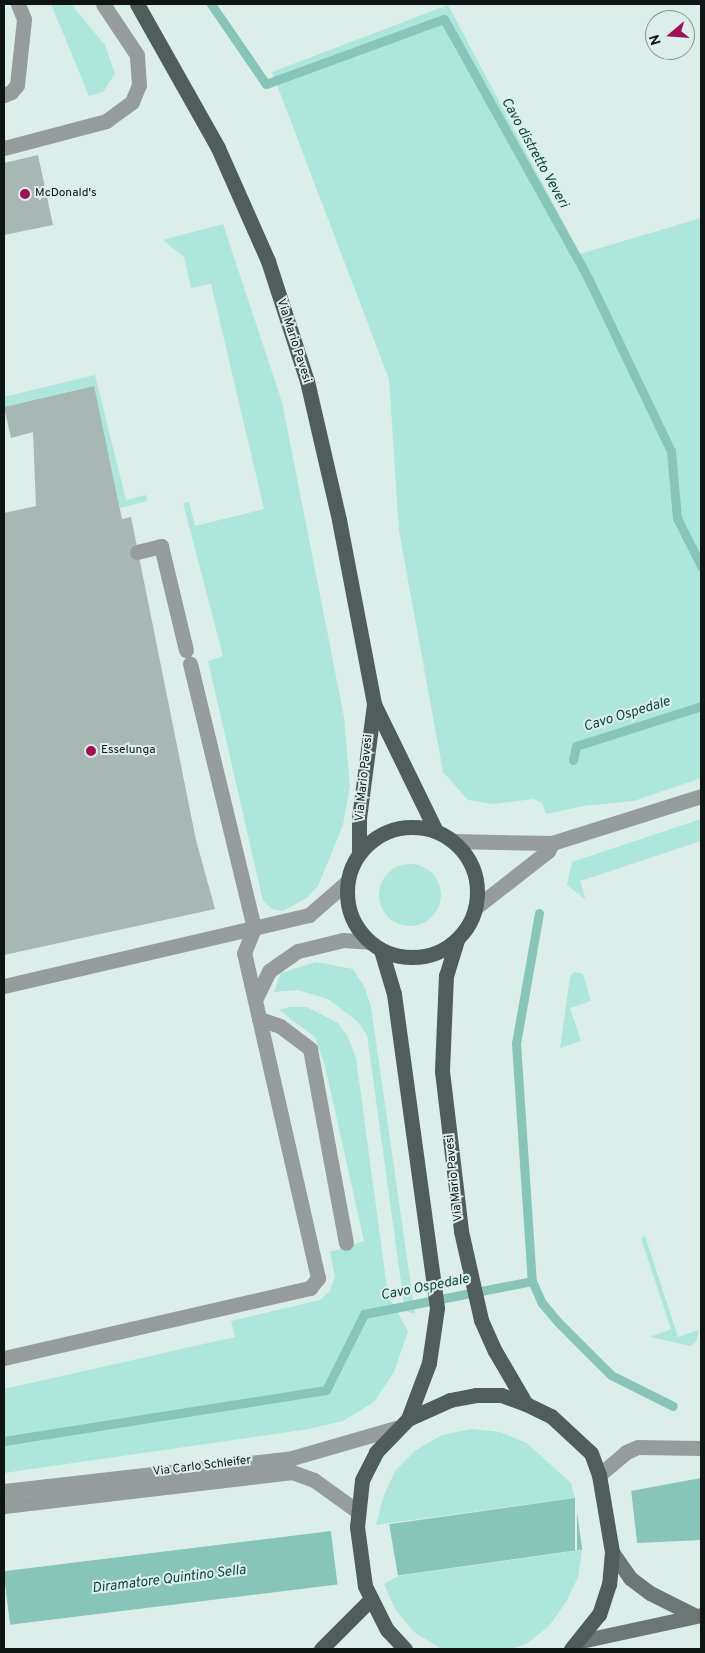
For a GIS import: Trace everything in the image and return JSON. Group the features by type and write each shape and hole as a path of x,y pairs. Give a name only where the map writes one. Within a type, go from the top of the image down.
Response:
{"main road":[{"name":"Via Mario Pavesi","path":"138,4 218,148 268,261 307,380 340,520 374,704 436,831"},
{"name":"Via Mario Pavesi","path":"360,852 359,818 374,704"},
{"path":"375,946 400,957 420,958 440,952 456,940 468,926 475,908 478,890 474,871 466,854 453,841 436,831 416,826 394,828 375,837 360,852 347,882 350,915 375,946 394,994 437,1308 430,1363 402,1423 376,1452 362,1480 357,1511 357,1528 368,1593 387,1630 406,1649"},
{"name":"Via Mario Pavesi","path":"456,940 446,975 442,1071 461,1231 472,1289 477,1304 495,1351 526,1404"},
{"path":"402,1423 450,1400 476,1395 500,1395 526,1404 551,1416 591,1453 603,1494 612,1552 609,1584 598,1614 576,1645"},
{"path":"612,1552 636,1584 698,1615"},
{"path":"321,1649 368,1593"},
{"path":"576,1645 698,1615"}],"street":[{"path":"4,95 11,92 17,85 24,19 18,4"},
{"path":"4,148 106,121 132,102 140,85 137,55 103,4"},
{"path":"4,1358 310,1288 318,1278 244,953 254,928 161,546 137,552"},
{"path":"453,841 552,843 701,796"},
{"path":"475,908 548,851 552,843"},
{"path":"4,986 309,915 347,882"},
{"path":"255,1000 269,971 298,951 343,940 375,946"},
{"path":"259,1019 280,1026 310,1049 346,1243"},
{"name":"Via Carlo Schleifer","path":"4,1491 292,1458 402,1423"},
{"path":"599,1476 626,1452 638,1447 701,1448"},
{"name":"Via Carlo Schleifer","path":"4,1506 292,1472 314,1480 357,1511"}],"shaded area":[{"path":"51,4 71,4 105,45 115,74 103,92 89,96"},
{"path":"448,5 580,254 701,218 701,778 634,801 583,806 546,814 542,803 533,799 493,804 468,800 443,772 399,531 389,379 272,72"},
{"path":"223,224 282,402 344,717 350,786 343,825 318,886 308,897 283,911 272,909 263,901 208,661 223,656 183,503 189,502 195,526 264,509 211,284 191,288 184,257 163,240"},
{"path":"95,375 126,500 146,495 147,501 120,508 93,386 4,407 4,397"},
{"path":"701,819 701,841 580,881 586,900 567,885 572,862"},
{"path":"410,864 422,867 432,873 438,883 441,895 438,907 432,917 422,923 410,926 398,923 388,917 382,907 379,895 382,883 388,873 398,867"},
{"path":"316,962 353,969 365,988 371,1007 415,1314 405,1311 367,1035 357,1021 328,999 298,990 274,992 281,973"},
{"path":"574,972 583,974 591,1001 570,1008 581,1041 560,1048 570,977"},
{"path":"290,1007 307,1007 338,1023 347,1035 356,1058 388,1295 408,1331 394,1372 374,1402 343,1421 309,1429 4,1473 4,1389 235,1337 231,1321 320,1300 330,1291 335,1277 330,1252 364,1241 325,1066 315,1037 279,1010"},
{"path":"645,1236 678,1337 699,1330 696,1342 691,1346 650,1337 671,1329 641,1238"},
{"path":"471,1429 500,1432 527,1443 571,1483 575,1498 376,1525 383,1498 395,1471 416,1450 442,1435"},
{"path":"582,1550 578,1577 566,1602 549,1626 526,1644 511,1649 440,1648 414,1632 395,1609 384,1584 398,1576"}],"water":[{"path":"701,1478 701,1540 637,1543 631,1491"},
{"path":"575,1498 582,1549 396,1576 389,1524"},
{"name":"Diramatore Quintino Sella","path":"331,1531 338,1585 10,1625 4,1571"}],"pier":[{"path":"628,1491 631,1491 637,1543 635,1543"},
{"path":"575,1498 577,1498 577,1550 575,1550"},
{"path":"389,1523 398,1576 396,1577 386,1524"},
{"path":"331,1531 333,1531 340,1587 338,1585"}],"building":[{"name":"McDonald's","path":"38,155 53,225 4,235 4,163"},
{"name":"Esselunga","path":"94,386 122,519 131,517 196,840 215,909 4,955 4,513 36,506 33,432 11,438 4,407"}],"waterway":[{"name":"Cavo distretto Veveri","path":"211,4 266,84 444,19 588,278 671,451 677,518 701,566"},
{"name":"Cavo Ospedale","path":"573,760 576,746 701,706"},
{"name":"Cavo Ospedale","path":"539,913 516,1043 532,1281 542,1303 557,1321 611,1375 673,1406"},
{"name":"Cavo Ospedale","path":"4,1441 326,1390 364,1314 532,1281"}],"place":[{"name":"McDonald's","path":"25,194"},
{"name":"Esselunga","path":"91,751"}]}
